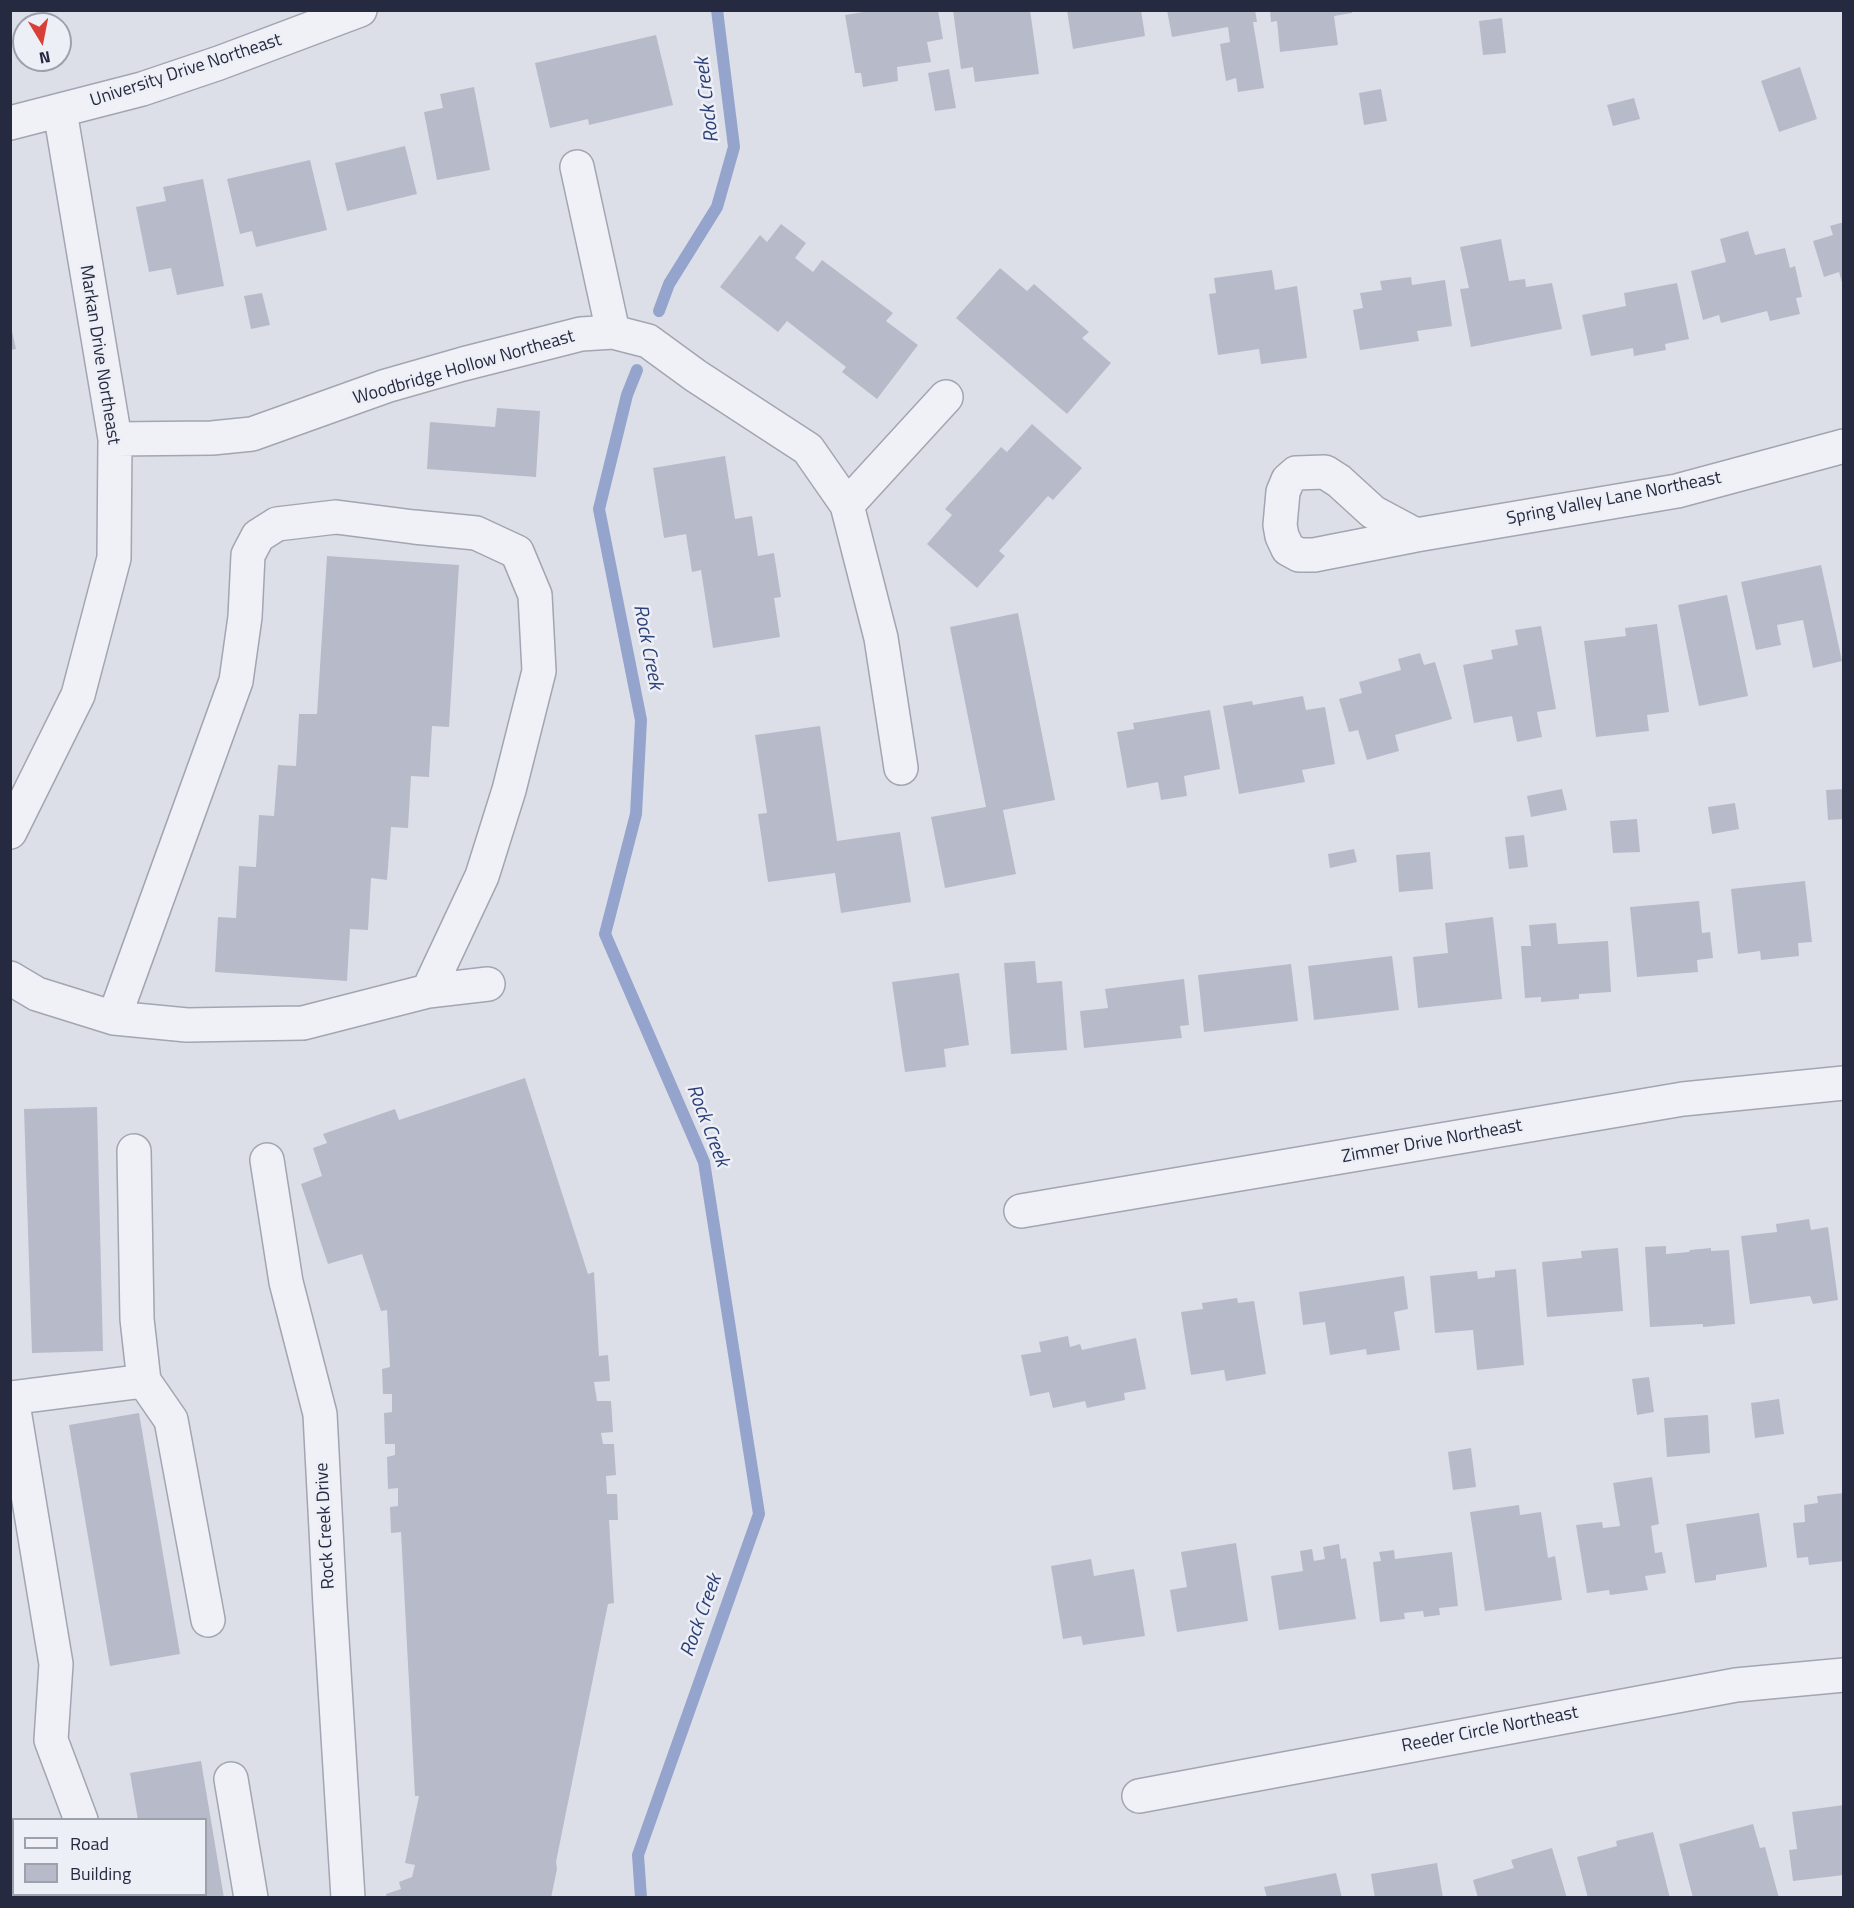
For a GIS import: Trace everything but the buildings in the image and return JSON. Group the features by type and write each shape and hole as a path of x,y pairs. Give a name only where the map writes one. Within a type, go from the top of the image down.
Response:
{"street":[{"name":"University Drive Northeast","path":"10,123 175,78 360,10"},
{"name":"Markan Drive Northeast","path":"10,832 78,695 114,558 115,439 60,111"},
{"path":"577,167 613,332"},
{"name":"Woodbridge Hollow Northeast","path":"115,439 212,438 252,434 386,386 581,334 613,332 648,341 696,376 808,449 847,505 881,638 901,768"},
{"path":"847,505 946,397"},
{"name":"Spring Valley Lane Northeast","path":"1416,535 1677,491 1844,446"},
{"path":"114,1018 236,681 245,617 248,555 258,536 277,524 336,516 476,533 517,552 535,595 539,671 509,790 482,876 428,991"},
{"path":"10,978 37,994 114,1018 187,1025 303,1023 428,991 488,984"},
{"name":"Zimmer Drive Northeast","path":"1021,1211 1683,1099 1844,1083"},
{"path":"134,1151 137,1319 144,1382 171,1420 208,1620"},
{"name":"Rock Creek Drive","path":"267,1160 286,1282 320,1414 348,1898"},
{"path":"80,1818 51,1740 56,1664 11,1398 144,1382"},
{"name":"Reeder Circle Northeast","path":"1139,1796 1736,1684 1844,1676"},
{"path":"231,1779 251,1898"}],"waterway":[{"name":"Rock Creek","path":"659,311 669,284 717,207 734,147 717,10"},
{"name":"Rock Creek","path":"637,370 627,395 599,509 641,720 636,814 605,934 704,1162 759,1514 638,1855 641,1898"}]}
